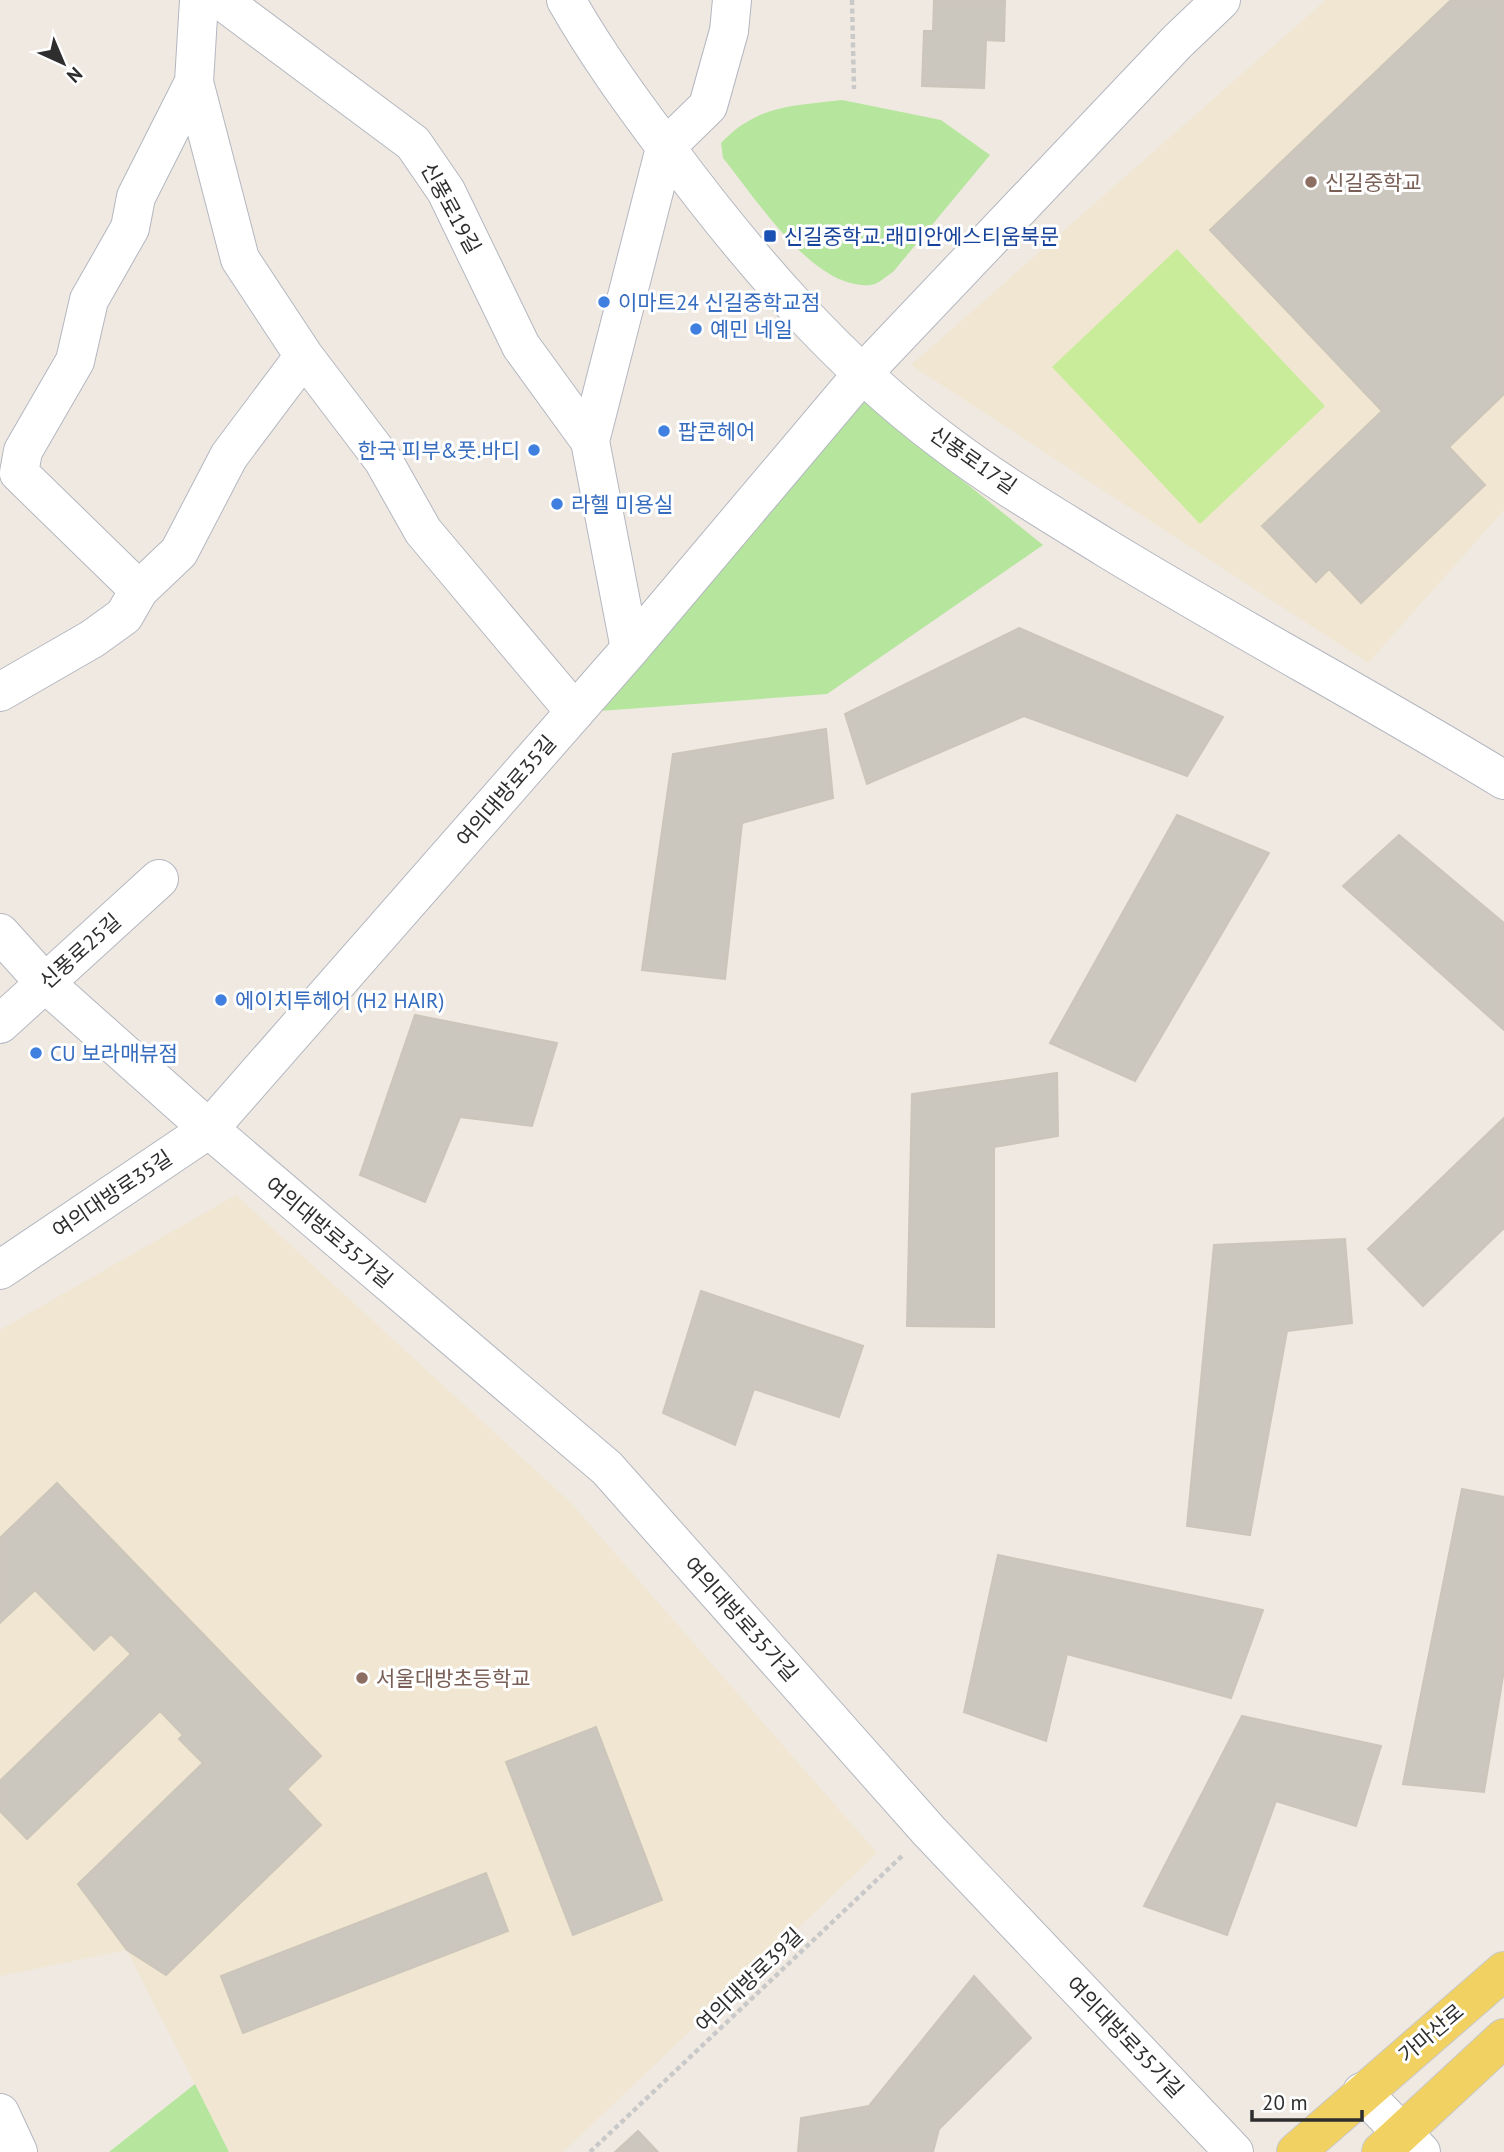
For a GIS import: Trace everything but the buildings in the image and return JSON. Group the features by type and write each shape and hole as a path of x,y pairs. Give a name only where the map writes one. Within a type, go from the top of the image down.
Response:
{"main road":[{"name":"가마산로","path":"1296,2152 1504,1971"},
{"path":"1400,2146 1504,2038"}],"street":[{"path":"199,0 194,82 240,259 304,356 383,460 423,530 575,712"},
{"name":"신풍로19길","path":"221,0 414,143 446,191 522,346 590,441"},
{"name":"신풍로17길","path":"566,0 598,57 706,203 773,280 863,373 946,443 1058,519 1211,612 1504,780"},
{"path":"630,649 590,441 666,148 708,106 729,31 732,0"},
{"name":"여의대방로35길","path":"0,1270 209,1129 630,649 863,373 1178,41 1221,0"},
{"path":"139,590 19,473 23,451 75,361 89,300 130,228 135,197 194,82"},
{"path":"0,692 92,639 124,616 139,590 179,552 229,456 304,356"},
{"name":"신풍로25길","path":"0,1024 159,879"},
{"name":"여의대방로35가길","path":"0,933 45,983 209,1129 607,1468 929,1831 1234,2152"},
{"path":"1362,2092 1400,2146"},
{"path":"0,2113 18,2152"}],"path":[{"path":"852,0 854,89"},
{"name":"여의대방로39길","path":"590,2152 929,1831"}],"shaded area":[{"name":"신길중학교","path":"1326,0 1504,0 1504,510 1368,663 911,365"},
{"name":"서울대방초등학교","path":"236,1195 571,1503 877,1853 563,2152 229,2152 127,1950 0,1976 0,1330"}],"green space":[{"path":"842,100 941,120 990,155 893,272 873,285 849,283 827,273 807,257 769,217 723,158 721,143 734,130 762,114 791,106"},
{"path":"1177,249 1325,406 1200,524 1052,367"},
{"path":"861,399 1043,545 827,694 600,711"},
{"path":"195,2084 229,2152 109,2152"}],"place":[{"name":"신길중학교","path":"1311,182"},
{"name":"신길중학교.래미안에스티움북문","path":"770,236"},
{"name":"이마트24 신길중학교점","path":"604,302"},
{"name":"예민 네일","path":"696,329"},
{"name":"팝콘헤어","path":"664,431"},
{"name":"한국 피부&풋.바디","path":"534,450"},
{"name":"라헬 미용실","path":"557,504"},
{"name":"에이치투헤어 (H2 HAIR)","path":"221,1000"},
{"name":"CU 보라매뷰점","path":"36,1053"},
{"name":"서울대방초등학교","path":"362,1678"}]}
